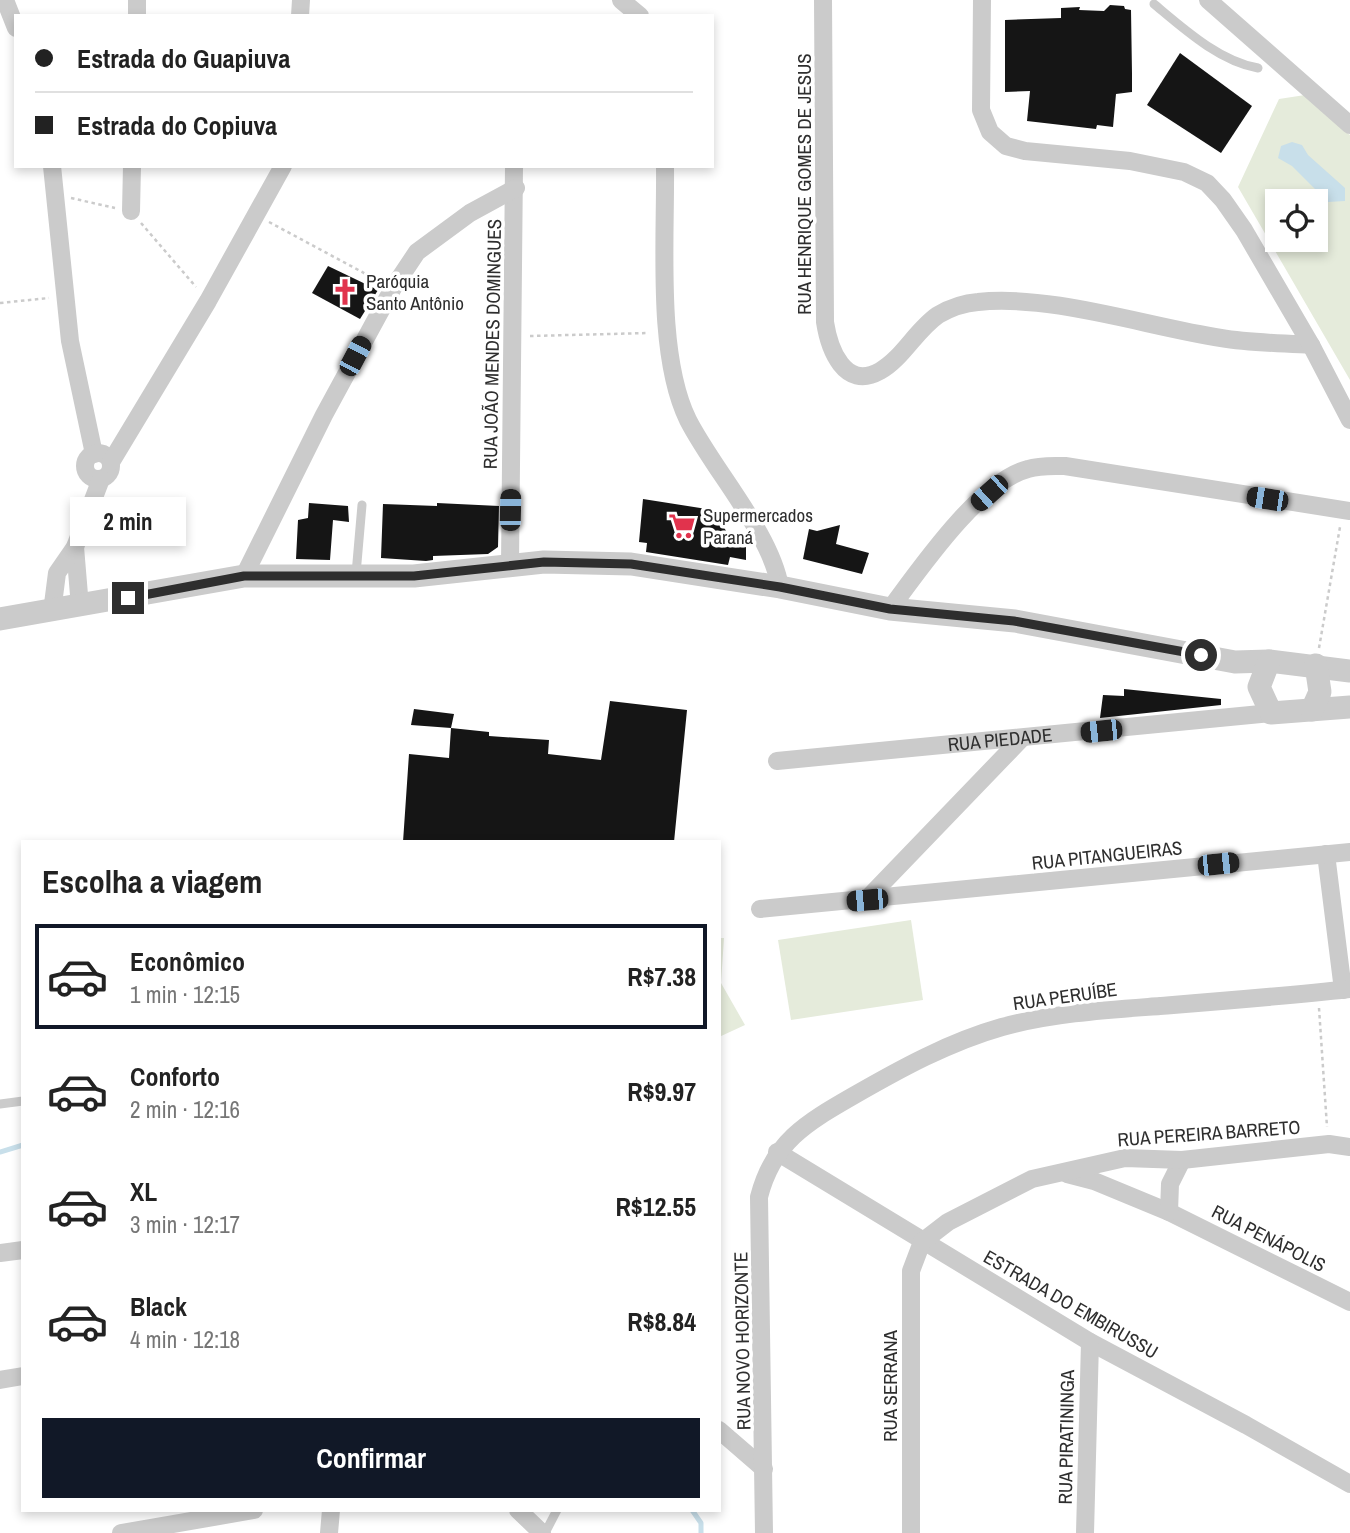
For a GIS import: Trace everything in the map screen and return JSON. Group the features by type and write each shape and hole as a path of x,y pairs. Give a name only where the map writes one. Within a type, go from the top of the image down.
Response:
{"street":[{"path":"5,0 14,23"},
{"path":"621,0 638,14"},
{"name":"RUA HENRIQUE GOMES DE JESUS","path":"823,0 825,322 829,345 837,363 849,373 866,375 880,370 941,313 960,305 979,302 1060,308 1223,339 1311,345"},
{"path":"982,0 981,110 990,132 1006,146 1026,151 1130,161 1184,172 1207,183 1244,230 1311,345 1350,420"},
{"path":"1208,0 1350,125"},
{"path":"52,168 70,341 94,454"},
{"path":"131,211 132,168"},
{"path":"111,463 102,453 94,454 85,464 86,472 93,478 101,479 109,475 111,463 208,300 282,168"},
{"name":"RUA JOÃO MENDES DOMINGUES","path":"510,565 514,168"},
{"path":"665,168 668,333 676,385 687,418 764,542 778,570 780,587"},
{"path":"244,576 324,415 393,288 417,252 470,213 516,188"},
{"path":"890,609 923,564 976,506 1003,481 1026,469 1065,466 1346,511"},
{"path":"52,612 57,573 75,547 101,479"},
{"path":"75,547 80,607"},
{"path":"0,619 52,612 244,576 414,576 510,565 579,562 631,564 780,587 890,609 1014,621 1236,662 1269,661 1350,671"},
{"path":"1259,687 1269,661"},
{"path":"1236,662 1259,687 1271,713"},
{"path":"1312,709 1320,692 1316,665"},
{"name":"RUA PIEDADE","path":"777,761 1350,707"},
{"path":"867,900 1022,738"},
{"name":"RUA PITANGUEIRAS","path":"760,909 1350,852"},
{"path":"1326,854 1346,990"},
{"name":"RUA PERUÍBE","path":"777,1152 802,1129 880,1080 964,1040 1001,1028 1078,1012 1346,990"},
{"name":"RUA PEREIRA BARRETO","path":"922,1242 948,1222 1032,1179 1125,1158 1182,1160 1329,1144 1350,1147"},
{"name":"ESTRADA DO EMBIRUSSU","path":"777,1152 1090,1342 1246,1424 1350,1484"},
{"name":"RUA NOVO HORIZONTE","path":"764,1533 760,1197 766,1171 777,1152"},
{"path":"1118,1190 1125,1158"},
{"path":"1169,1212 1170,1184 1182,1160"},
{"name":"RUA PENÁPOLIS","path":"1059,1173 1079,1176 1169,1212 1350,1302"},
{"name":"RUA SERRANA","path":"911,1533 911,1271 922,1242"},
{"path":"0,1253 21,1250"},
{"name":"RUA PIRATININGA","path":"1085,1533 1090,1342"},
{"path":"0,1380 21,1377"},
{"path":"721,1432 764,1469"},
{"path":"121,1533 154,1531 244,1512"},
{"path":"329,1533 331,1512"},
{"path":"520,1512 543,1533"}],"lane":[{"path":"1154,4 1183,28 1238,65 1258,68"},
{"path":"356,576 362,505"},
{"path":"0,1104 21,1101"},
{"path":"543,1533 555,1512"}],"path":[{"path":"57,195 131,211 208,300"},
{"path":"254,214 393,288"},
{"path":"0,303 66,296"},
{"path":"512,337 668,333"},
{"path":"1316,665 1346,511"},
{"path":"1318,993 1329,1144"}],"green space":[{"path":"1305,95 1350,135 1350,380 1276,252 1328,252 1328,189 1265,189 1265,234 1238,187 1279,99"},
{"path":"911,920 923,1000 791,1020 778,940"},
{"path":"721,938 724,938 721,983"},
{"path":"721,983 745,1025 721,1036"}],"water":[{"path":"1292,142 1302,145 1308,155 1345,188 1345,201 1328,202 1328,189 1315,189 1292,166 1278,158 1281,146"}],"building":[{"path":"1110,5 1124,6 1125,9 1131,10 1132,92 1116,94 1113,127 1097,125 1096,129 1027,121 1030,91 1005,92 1005,20 1061,18 1061,8 1080,7 1079,10 1104,11"},
{"path":"1180,53 1252,106 1221,153 1147,105"},
{"name":"Paróquia Santo Antônio","path":"328,266 378,290 360,319 312,293"},
{"name":"Supermercados Paraná","path":"643,499 713,510 733,542 746,545 746,560 730,557 728,565 646,552 647,543 639,542"},
{"path":"309,503 348,506 349,522 333,520 330,560 296,559 298,520 308,518"},
{"path":"437,503 499,506 498,547 488,554 433,556 433,560 426,561 381,558 383,504 437,506"},
{"path":"840,525 836,544 869,553 862,574 803,559 809,529 817,531"},
{"path":"1124,689 1221,699 1221,705 1100,718 1103,695 1124,696"},
{"path":"610,701 687,710 674,840 403,840 409,754 449,758 451,728 489,732 489,736 549,740 548,754 601,760"},
{"path":"414,709 454,714 451,728 411,725"}],"waterway":[{"path":"0,1152 21,1146"},
{"path":"693,1512 701,1523 701,1533"}],"place":[{"name":"Paróquia Santo Antônio","path":"345,292"},
{"name":"Supermercados Paraná","path":"682,526"}],"route":[{"path":"128,598 244,576 414,576 544,562 631,564 780,587 890,609 1014,621 1201,655"}]}
